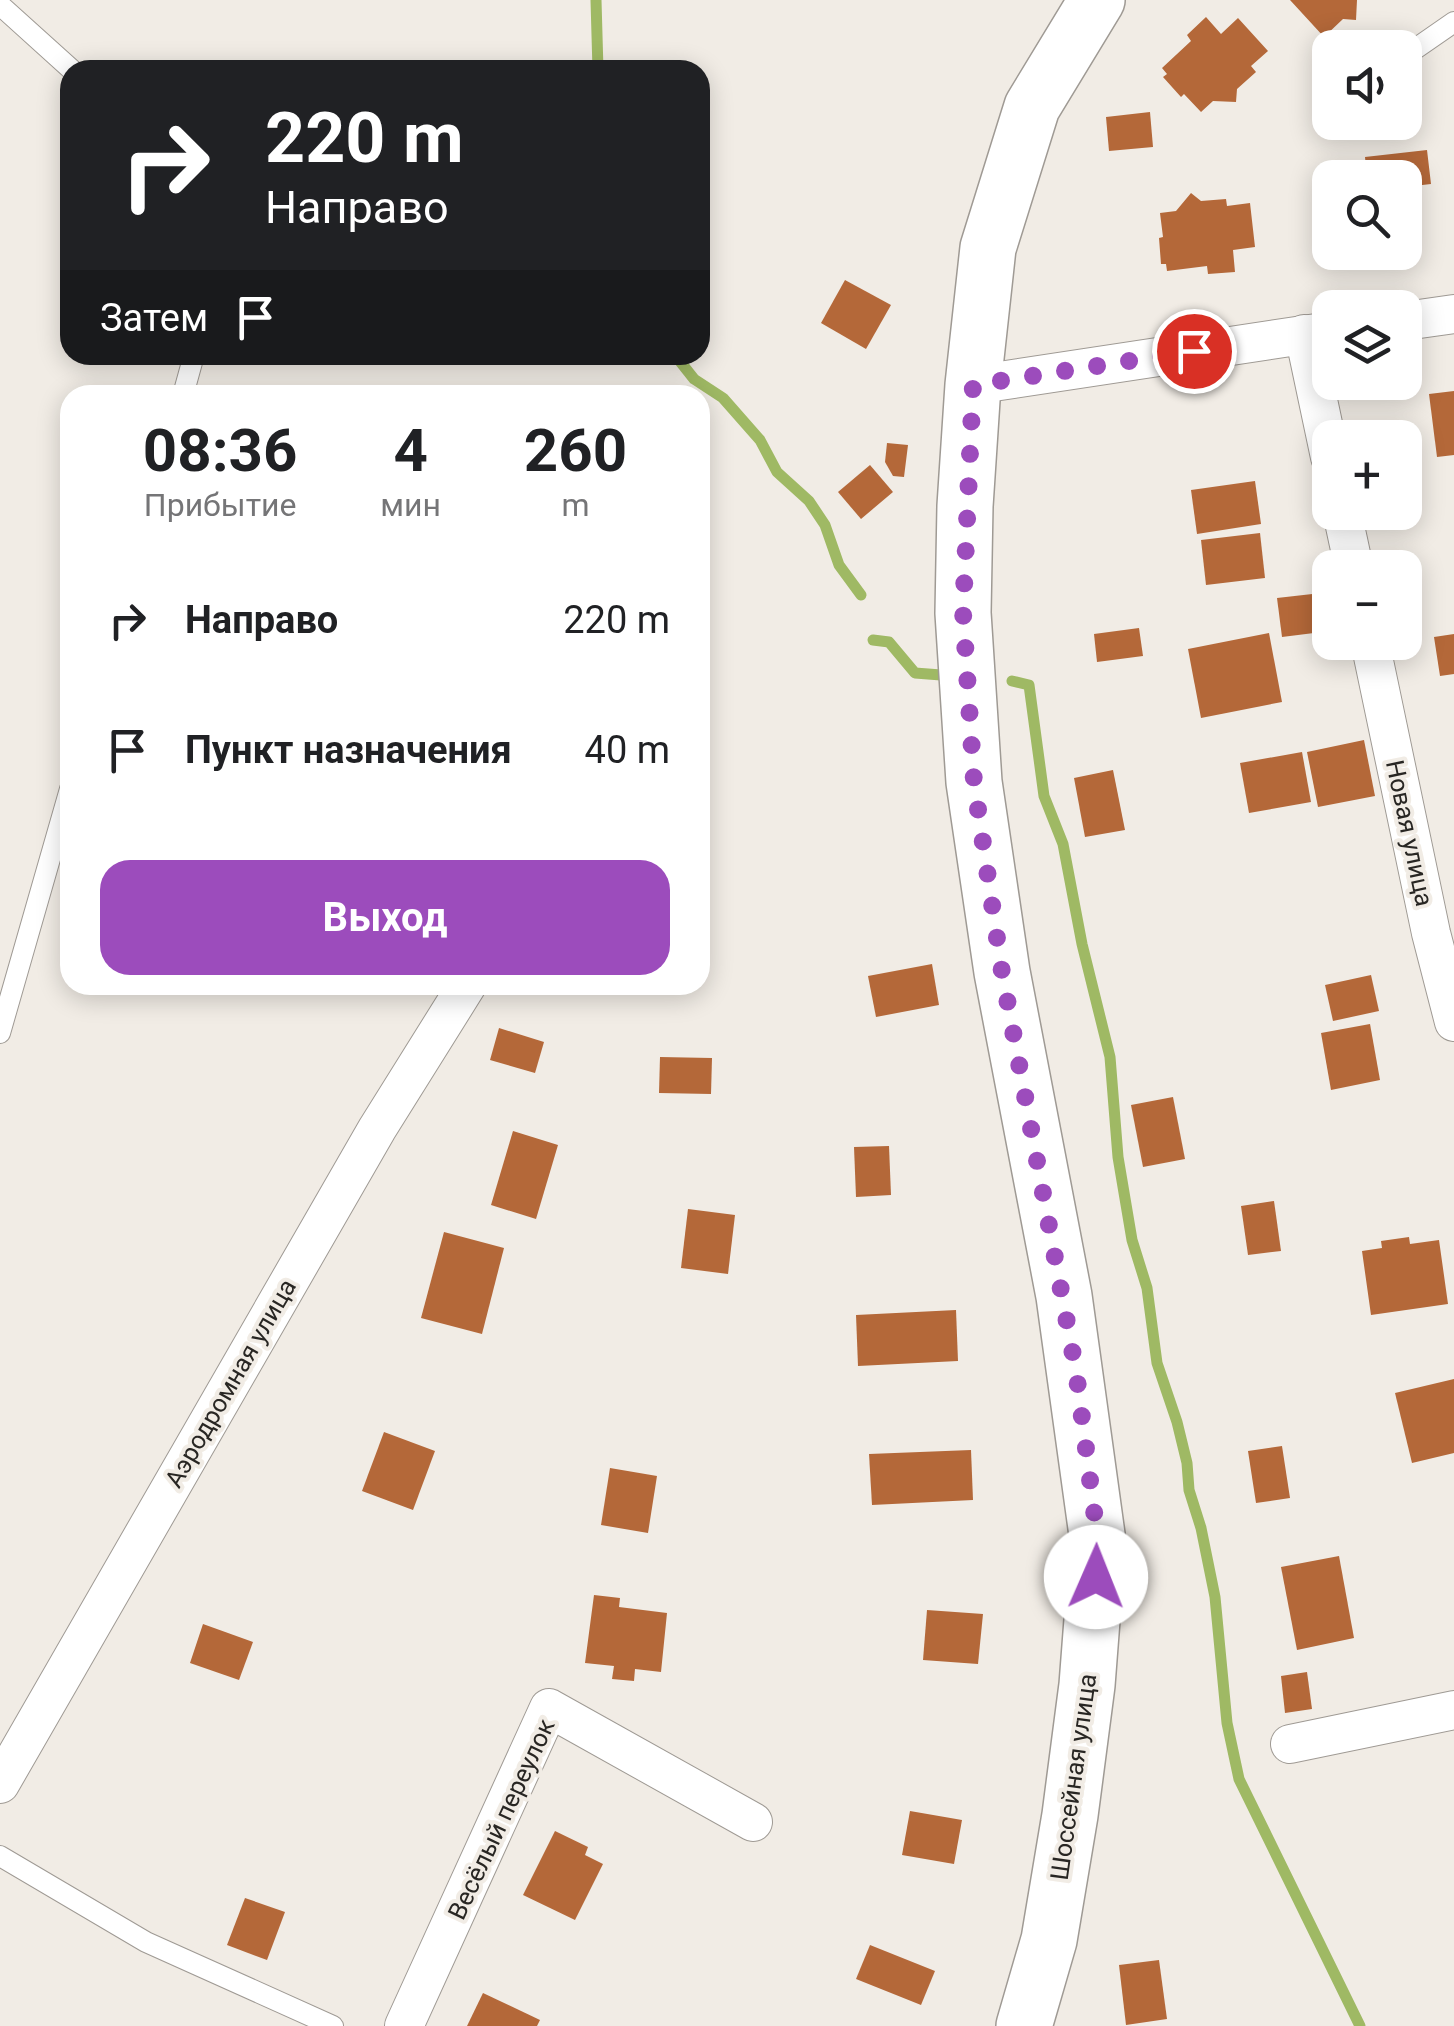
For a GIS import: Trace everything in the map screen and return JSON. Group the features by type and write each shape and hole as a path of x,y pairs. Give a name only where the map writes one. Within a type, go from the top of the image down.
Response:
{"main road":[{"name":"Шоссейная улица","path":"1024,2026 1049,1940 1070,1815 1088,1685 1098,1542 1064,1296 1002,972 974,782 963,612 973,385 988,248 1032,107 1097,0"}],"street":[{"path":"1422,319 1454,314"},
{"path":"973,385 1312,333"},
{"name":"Новая улица","path":"1374,660 1454,1022"},
{"name":"Аэродромная улица","path":"0,1784 377,1129 461,995"},
{"name":"Весёлый переулок","path":"404,2026 549,1708 753,1822"},
{"path":"1290,1744 1454,1710"}],"lane":[{"path":"0,5 61,60"},
{"path":"1422,44 1454,22"},
{"path":"0,1032 60,824"},
{"path":"0,1856 146,1942 333,2026"}],"building":[{"path":"1290,0 1357,0 1356,20 1343,19 1331,30 1318,30"},
{"path":"1206,17 1221,34 1238,18 1268,51 1251,66 1256,72 1237,89 1236,102 1213,101 1201,112 1163,77 1167,74 1162,68 1191,41 1187,35"},
{"path":"1150,112 1153,147 1109,151 1106,117"},
{"path":"1427,150 1431,184 1422,185 1422,160 1365,157"},
{"path":"1191,193 1201,201 1226,199 1227,206 1250,203 1255,247 1233,250 1235,272 1208,274 1207,266 1167,271 1166,264 1161,264 1160,213 1176,211"},
{"path":"845,280 891,305 866,349 821,323"},
{"path":"1454,391 1454,455 1437,457 1429,394"},
{"path":"887,443 908,445 904,477 893,476 885,462"},
{"path":"870,465 893,492 861,519 838,492"},
{"path":"1255,481 1261,524 1197,534 1191,490"},
{"path":"1260,533 1265,578 1206,585 1201,540"},
{"path":"1312,594 1312,633 1282,637 1277,598"},
{"path":"1139,628 1143,656 1097,662 1094,634"},
{"path":"1269,633 1282,702 1201,718 1188,649"},
{"path":"1454,634 1454,674 1440,676 1434,637"},
{"path":"1364,740 1375,796 1318,807 1307,752"},
{"path":"1302,752 1311,802 1249,813 1240,763"},
{"path":"1113,770 1125,830 1085,837 1074,778"},
{"path":"932,964 939,1005 876,1017 868,976"},
{"path":"1371,975 1379,1011 1333,1021 1325,985"},
{"path":"1370,1024 1380,1080 1331,1090 1321,1033"},
{"path":"499,1028 544,1042 535,1073 490,1060"},
{"path":"660,1057 712,1058 711,1094 659,1093"},
{"path":"1173,1097 1185,1159 1143,1167 1131,1105"},
{"path":"513,1131 558,1145 536,1219 491,1205"},
{"path":"889,1146 891,1195 856,1197 854,1147"},
{"path":"1274,1201 1281,1251 1248,1255 1241,1206"},
{"path":"688,1209 735,1215 728,1274 681,1268"},
{"path":"444,1232 504,1248 482,1334 421,1318"},
{"path":"1409,1237 1410,1244 1439,1240 1448,1304 1371,1315 1362,1251 1382,1248 1381,1241"},
{"path":"956,1310 958,1361 858,1366 856,1315"},
{"path":"1454,1379 1454,1453 1412,1463 1395,1393"},
{"path":"384,1432 435,1451 413,1510 362,1491"},
{"path":"1282,1446 1290,1498 1256,1503 1248,1451"},
{"path":"971,1450 973,1500 872,1505 869,1454"},
{"path":"610,1468 657,1476 648,1533 601,1525"},
{"path":"1339,1556 1354,1638 1297,1650 1281,1567"},
{"path":"594,1595 620,1598 619,1607 667,1613 661,1672 635,1669 634,1681 612,1679 614,1666 585,1663"},
{"path":"927,1610 983,1614 978,1664 923,1660"},
{"path":"203,1624 253,1642 239,1680 190,1663"},
{"path":"1307,1672 1312,1709 1285,1713 1281,1676"},
{"path":"910,1811 962,1820 954,1864 902,1855"},
{"path":"555,1831 588,1847 585,1855 603,1864 575,1920 523,1895"},
{"path":"245,1898 285,1912 267,1960 227,1945"},
{"path":"870,1945 935,1971 921,2005 856,1979"},
{"path":"1159,1960 1167,2019 1126,2025 1119,1965"},
{"path":"483,1993 540,2020 537,2026 467,2026"}],"waterway":[{"path":"596,0 598,60"},
{"path":"683,365 703,385"},
{"path":"710,389 723,398 760,440 777,472 809,501 825,525 839,565 861,595"},
{"path":"873,640 889,642 915,673 941,675"},
{"path":"1012,681 1029,685 1044,796 1063,844 1110,1057 1118,1157 1132,1240 1147,1288 1157,1363 1177,1422 1215,1597 1227,1723 1239,1779 1360,2026"}],"route":[{"path":"1096,1577 1098,1542 1076,1371 1002,972 974,782 963,612 973,385 1194,351"}]}
